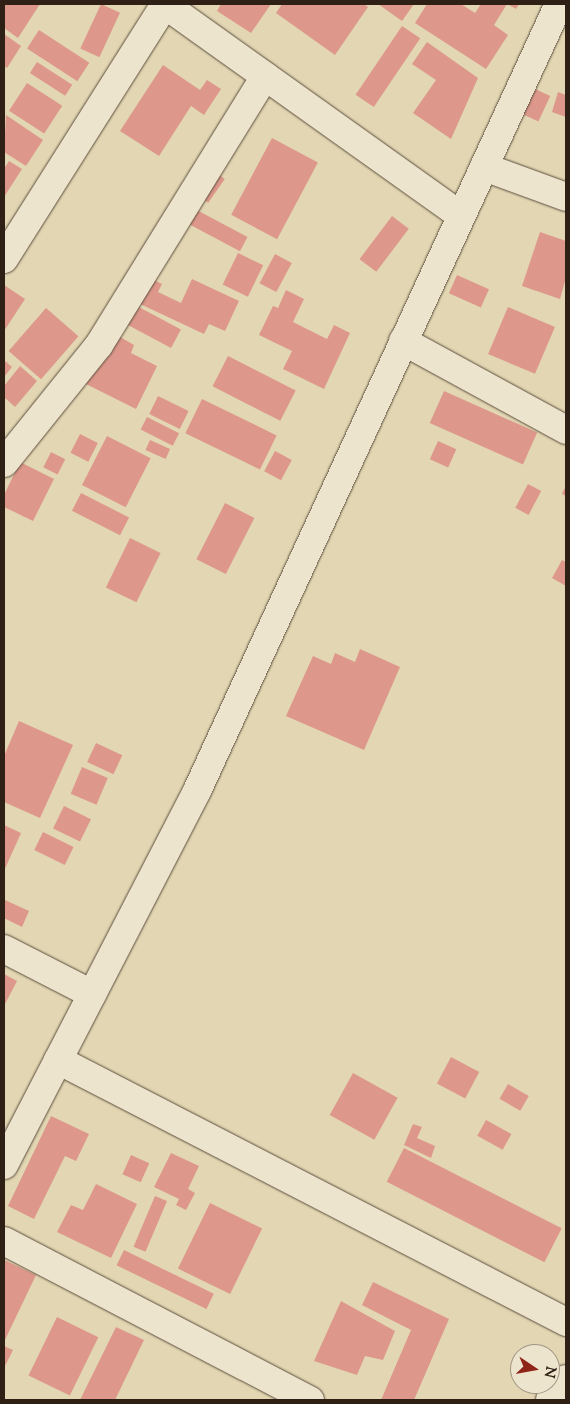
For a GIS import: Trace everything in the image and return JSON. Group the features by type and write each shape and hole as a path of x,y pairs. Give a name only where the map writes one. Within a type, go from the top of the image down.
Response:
{"street":[{"path":"4,259 164,4 461,216"},
{"path":"4,1165 196,791 559,4"},
{"path":"4,462 98,346 265,76"},
{"path":"484,167 566,197"},
{"path":"403,341 566,430"},
{"path":"4,949 92,994"},
{"path":"58,1060 566,1322"},
{"path":"4,1241 310,1400"},
{"path":"550,1400 566,1379"}],"building":[{"path":"4,4 40,4 18,38 4,28"},
{"path":"101,4 120,13 99,57 80,48"},
{"path":"221,4 271,4 251,33 217,11"},
{"path":"282,4 364,4 368,7 335,55 276,13"},
{"path":"378,4 414,4 402,21"},
{"path":"427,4 461,4 475,13 481,4 507,4 494,25 508,35 486,69 415,23"},
{"path":"507,4 519,4 516,9"},
{"path":"402,26 420,38 374,107 356,95"},
{"path":"39,30 89,63 77,81 27,48"},
{"path":"4,34 21,46 7,68 4,66"},
{"path":"427,42 478,78 451,139 413,113 436,80 412,64"},
{"path":"37,62 72,85 65,96 30,73"},
{"path":"163,65 200,90 207,80 221,89 204,115 191,106 159,156 120,131"},
{"path":"27,83 62,106 44,134 9,111"},
{"path":"533,88 550,96 538,121 521,113"},
{"path":"558,92 566,95 566,117 552,112"},
{"path":"6,115 43,140 26,166 4,152"},
{"path":"272,138 318,162 277,239 231,215"},
{"path":"9,161 22,169 4,197 4,169"},
{"path":"215,172 225,179 208,203 198,196"},
{"path":"191,207 248,237 240,251 183,221"},
{"path":"392,216 409,229 376,272 360,259"},
{"path":"540,232 566,241 566,278 560,299 522,286"},
{"path":"238,253 263,265 248,297 223,284"},
{"path":"275,254 292,263 276,292 260,283"},
{"path":"457,275 489,289 481,308 449,293"},
{"path":"150,278 162,284 158,292 181,303 192,279 239,301 225,331 209,324 204,334 138,303"},
{"path":"4,285 25,299 4,331"},
{"path":"286,290 304,299 293,322 327,339 334,325 350,333 324,389 283,369 292,351 259,335 273,306 278,308"},
{"path":"135,305 181,329 171,348 125,324"},
{"path":"508,307 555,327 535,374 488,354"},
{"path":"46,308 78,336 41,379 9,351"},
{"path":"115,334 134,345 131,353 157,366 136,409 86,384"},
{"path":"228,356 296,391 280,421 213,386"},
{"path":"4,360 12,367 4,377"},
{"path":"20,366 37,381 15,407 4,397 4,386"},
{"path":"444,391 537,432 523,464 430,423"},
{"path":"158,396 189,411 180,429 149,414"},
{"path":"202,399 277,435 260,470 185,433"},
{"path":"147,417 179,433 173,446 141,429"},
{"path":"80,434 98,443 88,462 70,453"},
{"path":"107,436 151,458 126,507 82,485"},
{"path":"150,440 170,449 166,459 146,450"},
{"path":"438,441 456,449 448,467 430,459"},
{"path":"275,451 292,460 281,480 264,471"},
{"path":"51,452 65,459 58,474 43,467"},
{"path":"20,462 54,479 33,521 4,507 4,495"},
{"path":"528,484 541,491 529,515 515,508"},
{"path":"566,485 566,496 562,494"},
{"path":"81,493 129,518 120,535 72,511"},
{"path":"225,503 254,518 226,574 196,559"},
{"path":"130,538 161,553 136,602 106,587"},
{"path":"562,560 566,562 566,586 552,578"},
{"path":"360,649 400,667 364,750 286,716 313,656 331,664 335,653 355,662"},
{"path":"19,721 73,745 40,818 4,802 4,756"},
{"path":"96,743 122,755 113,774 87,762"},
{"path":"82,767 108,778 96,805 71,794"},
{"path":"64,806 91,819 80,842 53,828"},
{"path":"4,825 21,833 4,871"},
{"path":"43,832 74,847 65,865 34,850"},
{"path":"5,900 29,911 22,927 4,918"},
{"path":"4,974 17,981 4,1006"},
{"path":"451,1057 479,1072 465,1099 437,1083"},
{"path":"353,1073 398,1098 374,1140 330,1115"},
{"path":"508,1084 529,1096 520,1111 500,1099"},
{"path":"51,1116 89,1134 76,1161 65,1156 34,1219 8,1206"},
{"path":"486,1120 511,1134 503,1150 477,1136"},
{"path":"413,1124 422,1127 417,1138 435,1146 431,1158 404,1145"},
{"path":"404,1148 562,1228 544,1262 387,1182"},
{"path":"171,1153 199,1166 188,1189 195,1193 186,1210 176,1205 179,1199 154,1187"},
{"path":"131,1155 149,1163 141,1182 122,1174"},
{"path":"96,1184 137,1204 111,1258 57,1232 71,1205 83,1210"},
{"path":"155,1196 167,1201 145,1252 134,1247"},
{"path":"210,1203 262,1228 230,1294 178,1269"},
{"path":"124,1250 214,1294 206,1309 117,1265"},
{"path":"4,1260 36,1275 4,1342"},
{"path":"373,1282 449,1319 414,1400 381,1400 411,1330 362,1305"},
{"path":"341,1301 395,1331 383,1360 365,1356 357,1375 314,1361"},
{"path":"57,1317 98,1337 70,1396 29,1375"},
{"path":"116,1327 144,1340 115,1400 80,1400"},
{"path":"4,1346 13,1350 4,1368"}]}
